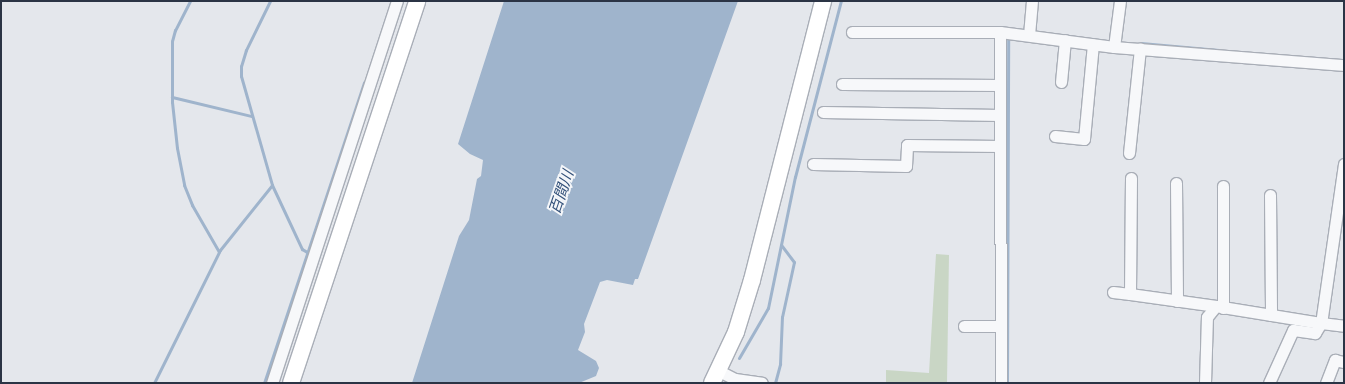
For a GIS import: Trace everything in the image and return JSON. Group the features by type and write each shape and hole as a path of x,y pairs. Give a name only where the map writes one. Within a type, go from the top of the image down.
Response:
{"street":[{"path":"272,383 397,1"},
{"path":"291,383 417,1"},
{"path":"762,383 715,377 736,332 752,280 823,1"},
{"path":"1030,33 1032,1"},
{"path":"1114,43 1120,1"},
{"path":"852,32 1030,33 1093,44 1114,43 1140,49 1344,65"},
{"path":"1000,32 1001,383"},
{"path":"1061,82 1065,40"},
{"path":"1055,136 1084,139 1093,44"},
{"path":"1129,153 1140,49"},
{"path":"842,84 1000,85"},
{"path":"823,112 1000,115"},
{"path":"813,164 906,166 907,145 1000,146"},
{"path":"1269,383 1293,330 1316,333 1321,323 1344,164"},
{"path":"1130,294 1131,178"},
{"path":"1176,183 1177,301"},
{"path":"1220,307 1223,186"},
{"path":"1270,195 1271,315"},
{"path":"1113,292 1344,326"},
{"path":"1205,383 1207,317 1220,307"},
{"path":"964,326 1001,326"},
{"path":"1326,383 1335,360 1344,362"}],"green space":[{"path":"936,254 949,255 947,383 886,383 886,370 929,373"}],"water":[{"name":"百間川","path":"504,1 738,1 638,279 635,279 633,285 607,280 600,282 584,324 585,332 578,350 596,361 599,368 596,376 579,383 412,383 459,236 469,220 477,179 481,176 483,160 470,154 458,144"}],"waterway":[{"path":"190,1 175,30 172,41 172,102 177,148 184,185 192,205 219,252"},
{"path":"270,1 246,50 241,66 241,76 272,185 302,249 307,252"},
{"path":"739,358 768,308 795,177 841,1"},
{"path":"1007,383 1008,39"},
{"path":"1141,43 1219,50"},
{"path":"264,383 364,82"},
{"path":"172,97 251,116"},
{"path":"154,383 220,250 272,185"},
{"path":"775,383 780,364 782,317 794,262 781,245"}]}
